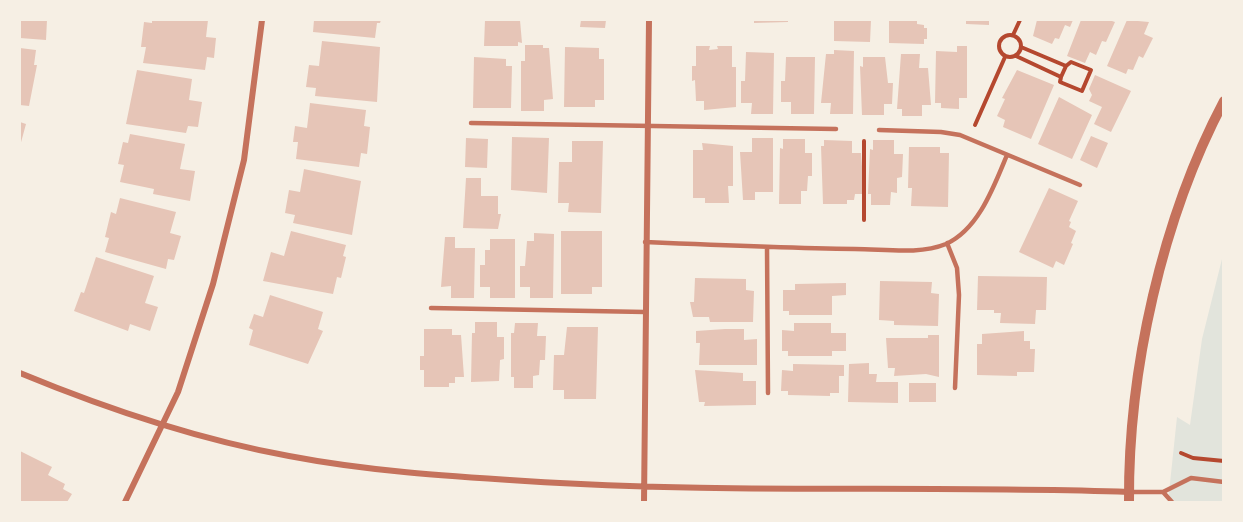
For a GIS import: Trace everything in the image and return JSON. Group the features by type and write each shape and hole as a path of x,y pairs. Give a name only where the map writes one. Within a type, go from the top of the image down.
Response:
{"street":[{"path":"125,502 178,392 213,284 244,160 262,20"},
{"path":"644,502 649,20"},
{"path":"20,373 163,426 288,456 394,472 644,488 1129,497 1135,409 1153,298 1188,182 1224,101"}],"lane":[{"path":"471,123 836,129"},
{"path":"879,130 941,132 969,139 1080,185"},
{"path":"645,242 917,250 947,243 958,236 982,209 1007,155"},
{"path":"947,243 957,268 959,286 955,388"},
{"path":"767,247 768,393"},
{"path":"431,308 645,312"},
{"path":"1129,497 1163,492 1191,478 1224,482"},
{"path":"1163,492 1172,502"}],"path":[{"path":"1005,57 998,46 1001,39 1013,35 1020,20"},
{"path":"1013,35 1022,47 1066,66"},
{"path":"1016,56 1022,47"},
{"path":"1005,57 1016,56 1061,77"},
{"path":"969,139 1005,57"},
{"path":"1071,62 1091,70 1082,91 1060,82 1061,77 1066,66 1071,62"},
{"path":"864,141 864,220"},
{"path":"1181,453 1193,459 1224,461"}],"shaded area":[{"path":"1223,255 1223,502 1168,502 1177,417 1190,425 1202,339"}],"building":[{"path":"20,20 47,20 46,40 20,38"},
{"path":"152,20 208,20 206,37 216,38 214,58 207,57 205,70 143,63 146,47 141,47 144,22 152,23"},
{"path":"314,20 381,20 377,23 375,38 313,32"},
{"path":"485,20 520,20 522,43 518,42 518,46 484,46"},
{"path":"581,20 606,20 605,28 580,27"},
{"path":"754,20 788,20 788,22 754,23"},
{"path":"871,20 870,42 834,41 834,21"},
{"path":"889,20 917,20 917,24 927,28 927,39 924,39 924,44 889,43"},
{"path":"966,20 989,20 989,25 966,24"},
{"path":"1037,20 1073,20 1070,27 1065,25 1059,39 1055,38 1052,44 1033,36"},
{"path":"1081,20 1115,22 1106,42 1102,41 1096,55 1090,52 1085,63 1067,56"},
{"path":"1127,20 1149,22 1144,34 1153,38 1143,58 1139,56 1133,70 1128,69 1126,74 1107,66"},
{"path":"322,41 380,47 377,102 315,96 316,88 306,87 309,65 319,66"},
{"path":"525,45 543,45 543,48 549,48 553,99 544,100 544,111 521,111 521,61 525,61"},
{"path":"696,46 710,46 709,50 718,49 717,46 732,46 732,67 736,67 736,107 704,110 704,101 696,101 692,66 696,66"},
{"path":"957,46 967,46 967,98 959,98 959,109 941,108 941,103 935,103 936,51 957,52"},
{"path":"565,47 599,48 599,59 604,59 604,100 595,100 595,107 564,107"},
{"path":"20,48 36,50 34,65 37,65 29,106 20,105"},
{"path":"834,50 854,51 853,114 830,114 831,103 821,103 826,54 834,54"},
{"path":"746,52 774,53 773,114 751,114 752,103 741,103 741,81 745,81"},
{"path":"901,54 920,54 919,68 928,68 931,105 922,105 922,116 902,116 902,109 897,109"},
{"path":"474,57 506,59 506,66 512,66 511,108 473,108"},
{"path":"786,57 815,57 814,114 791,114 791,102 781,102 781,81 785,81"},
{"path":"863,57 885,57 888,83 893,83 892,104 884,104 884,115 862,115 860,66 863,67"},
{"path":"137,70 192,79 189,100 202,102 198,127 188,126 186,133 126,124"},
{"path":"1017,70 1054,85 1031,139 1003,127 1005,120 997,116 1005,99 1002,98"},
{"path":"1095,75 1131,91 1111,132 1094,124 1102,107 1089,101 1092,95 1089,89"},
{"path":"1059,97 1092,115 1072,159 1038,144"},
{"path":"310,103 366,110 364,126 370,127 367,154 361,153 359,167 296,159 298,142 293,142 295,126 307,128"},
{"path":"20,122 26,124 20,146"},
{"path":"130,134 185,144 180,169 195,171 190,201 153,194 154,189 120,182 124,165 118,164 123,142 128,143"},
{"path":"1091,136 1108,143 1097,168 1080,160"},
{"path":"512,137 549,138 547,193 511,190"},
{"path":"466,138 488,139 487,168 465,167"},
{"path":"752,138 773,138 773,192 755,192 755,200 743,200 740,152 752,152"},
{"path":"783,139 805,139 805,153 812,153 812,176 808,176 807,191 801,191 801,204 779,204 780,148 783,149"},
{"path":"824,140 852,141 852,153 861,153 864,194 855,194 854,200 847,200 847,204 823,204 821,146 824,146"},
{"path":"873,140 894,140 894,154 903,154 902,177 897,178 897,193 891,192 890,205 871,205 871,194 868,194 870,149 873,150"},
{"path":"572,141 603,141 601,213 568,212 569,203 558,203 559,162 572,162"},
{"path":"702,143 733,146 733,186 728,186 729,203 705,203 705,198 693,198 693,150 703,150"},
{"path":"909,147 940,147 940,153 949,153 948,207 911,206 912,188 908,188"},
{"path":"304,169 361,181 352,235 293,223 295,215 285,213 289,190 300,192"},
{"path":"466,178 481,178 481,196 498,196 498,214 501,214 498,229 463,228"},
{"path":"1049,188 1078,201 1069,221 1071,222 1069,227 1076,231 1071,243 1073,244 1064,265 1056,261 1053,268 1019,252"},
{"path":"120,198 176,212 170,233 181,236 174,260 168,259 166,269 105,252 109,238 105,237 111,212 116,214"},
{"path":"291,231 346,245 341,278 337,277 333,294 263,281 271,252 284,256"},
{"path":"561,231 602,231 602,287 592,287 592,294 561,294"},
{"path":"534,233 554,234 553,298 530,298 530,287 520,287 520,266 525,266 527,241 534,241"},
{"path":"445,237 455,237 455,248 475,248 474,298 451,298 451,286 441,287"},
{"path":"490,239 515,239 515,298 490,298 490,287 480,287 480,265 485,265 485,250 490,250"},
{"path":"96,257 154,276 145,303 158,307 150,331 130,324 128,331 74,311 81,292 84,293"},
{"path":"978,276 1047,277 1046,310 1036,310 1035,324 1000,323 1001,313 994,313 994,310 977,310"},
{"path":"695,278 746,279 746,290 754,291 753,322 710,322 709,317 693,317 690,302 694,302"},
{"path":"880,281 932,282 931,293 939,294 938,326 894,325 894,321 879,320"},
{"path":"846,283 846,295 832,296 832,315 789,315 789,311 783,311 783,290 795,290 795,284"},
{"path":"270,295 323,312 318,329 323,331 308,364 249,345 253,330 249,328 254,314 263,317"},
{"path":"475,322 497,322 497,337 504,337 504,359 500,360 499,381 471,382 472,333 475,333"},
{"path":"515,323 538,323 537,336 546,336 545,360 540,360 539,375 533,376 533,388 514,388 514,377 511,377 511,333 514,333"},
{"path":"794,323 831,323 831,333 846,333 846,351 832,351 832,356 788,356 788,351 782,351 782,330 794,331"},
{"path":"567,327 598,327 596,399 564,399 564,390 553,390 554,355 564,355"},
{"path":"424,329 452,329 452,335 461,335 464,377 455,377 455,383 449,383 449,387 424,387 424,370 420,370 420,356 424,356"},
{"path":"744,329 744,340 757,339 757,365 699,365 700,343 696,343 696,331"},
{"path":"1024,331 1024,341 1030,341 1030,349 1035,349 1034,372 1017,372 1017,376 977,375 977,344 982,344 982,334"},
{"path":"928,335 939,335 939,377 926,374 894,376 895,368 888,368 886,338 928,338"},
{"path":"869,363 869,374 877,374 876,382 898,382 898,403 848,402 849,364"},
{"path":"793,364 844,365 844,376 839,376 839,393 830,393 830,396 788,395 788,391 781,391 782,370 793,371"},
{"path":"695,370 743,373 743,381 756,381 756,405 704,406 705,402 699,402"},
{"path":"909,383 936,383 936,402 909,402"},
{"path":"20,451 52,467 48,475 65,484 63,489 72,494 67,502 20,502"}]}
